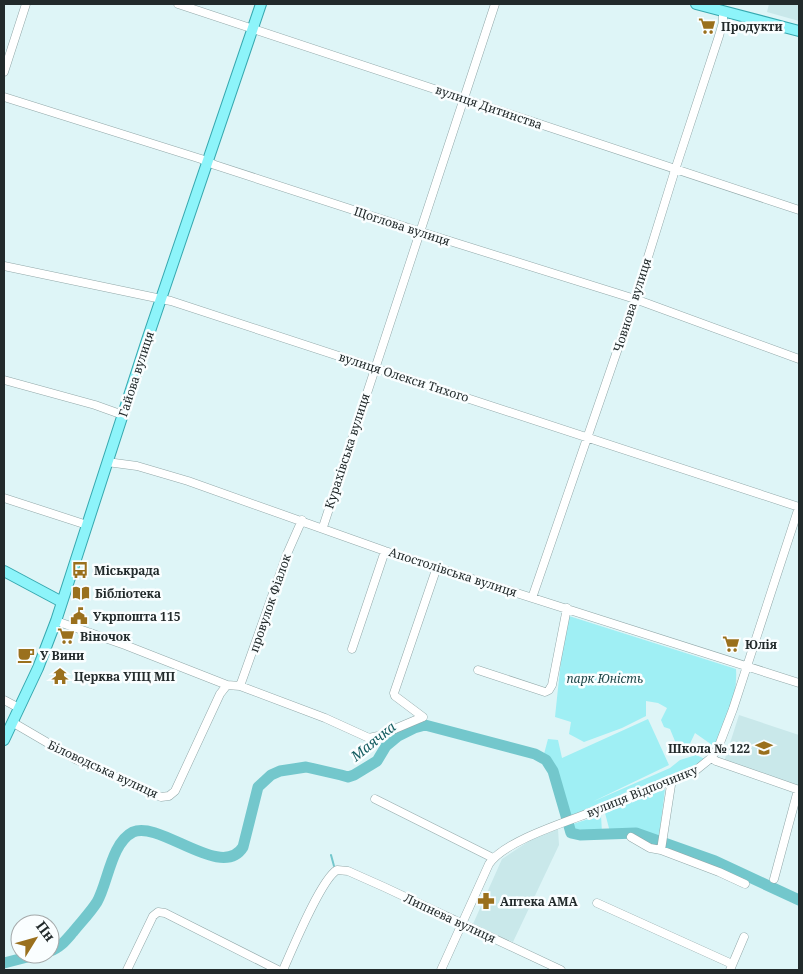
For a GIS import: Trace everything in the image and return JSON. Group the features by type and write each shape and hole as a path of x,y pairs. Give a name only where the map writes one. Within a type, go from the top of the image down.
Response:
{"main road":[{"name":"Гайова вулиця","path":"4,740 56,621 107,462 261,4"},
{"path":"696,4 799,31"},
{"path":"4,571 62,602"}],"street":[{"path":"4,72 26,4"},
{"name":"вулиця Дитинства","path":"178,4 799,210"},
{"name":"Курахівська вулиця","path":"322,527 495,4"},
{"name":"Човнова вулиця","path":"532,598 635,299 719,36 723,22 722,10"},
{"name":"Щоглова вулиця","path":"4,96 421,232 635,299 799,359"},
{"name":"вулиця Олекси Тихого","path":"4,266 162,298 799,507"},
{"path":"4,380 95,405 123,415"},
{"name":"Апостолівська вулиця","path":"107,462 137,466 188,481 322,527 385,551 799,683"},
{"path":"4,498 88,525"},
{"path":"774,879 799,790 716,762 711,758 718,748 729,717 799,507"},
{"name":"провулок Фіалок","path":"240,686 287,554 302,520"},
{"path":"352,649 385,551"},
{"path":"56,621 125,645 227,685 240,686 325,718 369,738 423,717 395,696 394,693 437,567"},
{"path":"478,670 545,692 549,690 552,686 567,608"},
{"name":"Біловодська вулиця","path":"12,722 77,760 161,797 169,796 174,791 220,694 227,685"},
{"path":"4,700 19,708"},
{"name":"вулиця Відпочинку","path":"493,858 517,842 695,771 711,758"},
{"path":"663,844 670,781"},
{"path":"375,798 493,858 441,970"},
{"path":"631,837 650,848 663,844 745,884"},
{"name":"Липнева вулиця","path":"283,970 325,884 333,872 337,870 357,875 561,970"},
{"path":"597,903 731,967 744,937"},
{"path":"127,970 153,916 158,912 165,913 278,970"}],"shaded area":[{"path":"769,4 799,4 799,21 767,12"},
{"name":"Школа № 122","path":"739,715 799,735 799,787 724,762"},
{"path":"558,829 559,845 513,942 473,924 502,859 532,839"}],"green space":[{"name":"парк Юність","path":"569,616 736,669 733,699 715,747 695,733 687,750 677,746 670,729 664,727 661,720 667,708 658,703 646,701 646,716 622,728 584,742 569,734 571,722 555,717 562,650"},
{"path":"648,719 669,765 592,802 670,768 680,760 696,755 705,759 693,769 570,816 549,759 544,754 548,739 558,740 562,758"},
{"path":"665,789 659,837 638,830 610,832 605,813"},
{"path":"601,815 602,833 575,829 573,824"}],"waterway":[{"name":"Маячка","path":"60,945 97,902 115,854 126,837 133,832 145,831 159,834 206,854 221,857 233,856 243,847 258,787 271,775 280,771 306,767 348,777 377,761 386,746 398,736 425,725 535,754 546,760 553,771 571,833 580,835 636,833 715,861 799,900"},
{"path":"331,855 334,866"},
{"name":"Маячка","path":"4,963 10,961"}],"place":[{"name":"Продукти","path":"707,26"},
{"name":"Міськрада","path":"80,570"},
{"name":"Бібліотека","path":"81,593"},
{"name":"Укрпошта 115","path":"79,616"},
{"name":"Віночок","path":"66,636"},
{"name":"Юлія","path":"731,644"},
{"name":"У Вини","path":"26,655"},
{"name":"Церква УПЦ МП","path":"60,676"},
{"name":"Школа № 122","path":"764,748"},
{"name":"Аптека АМА","path":"486,901"}]}
